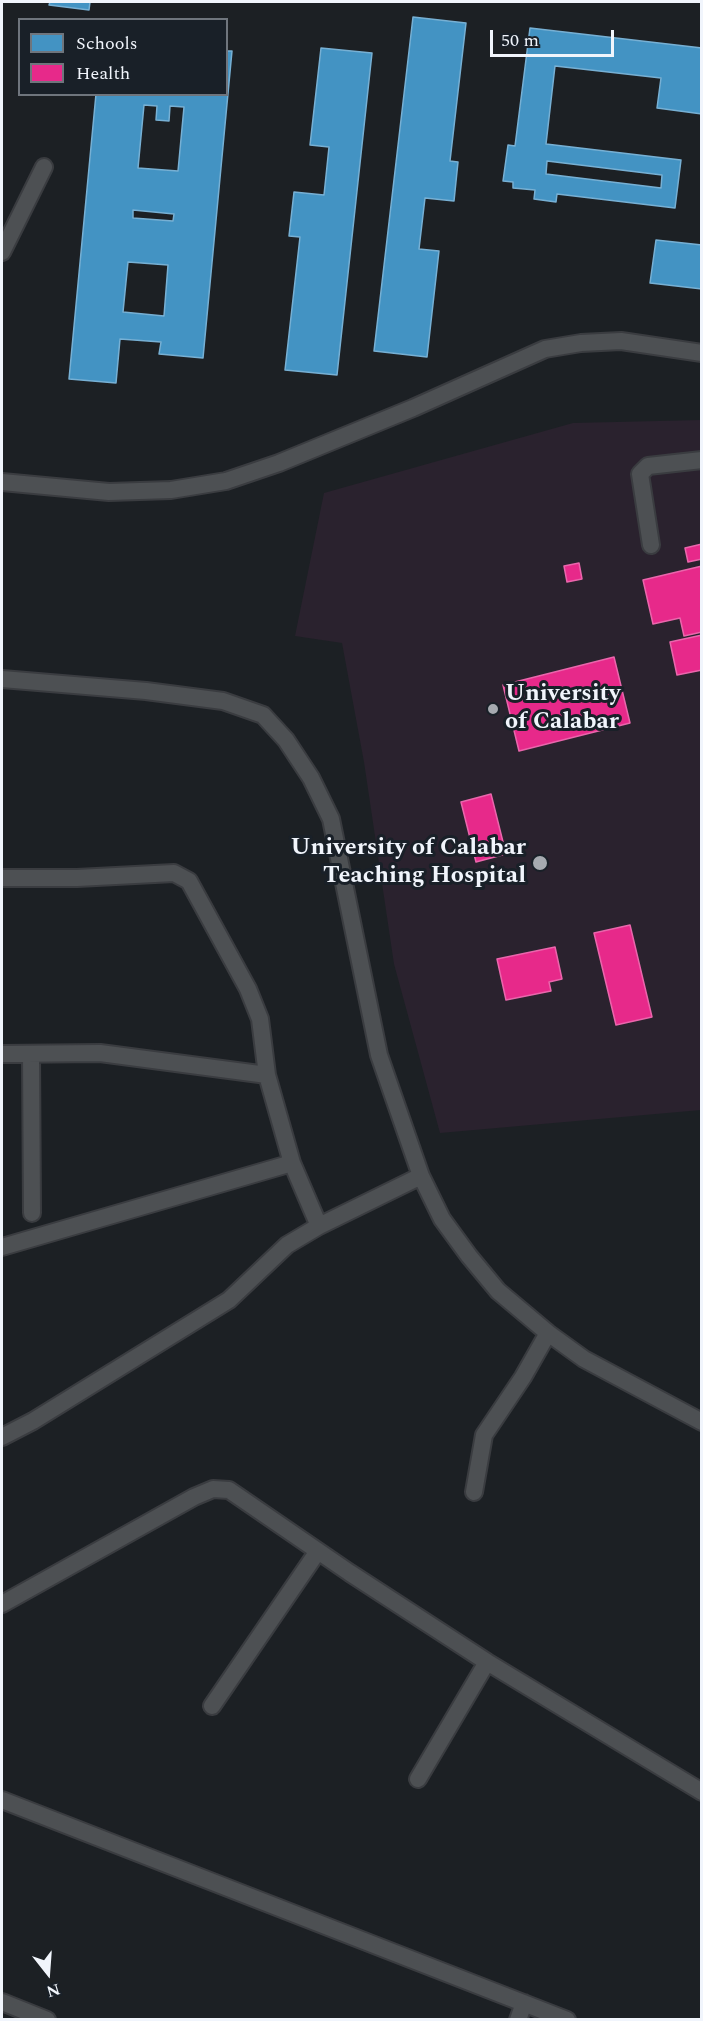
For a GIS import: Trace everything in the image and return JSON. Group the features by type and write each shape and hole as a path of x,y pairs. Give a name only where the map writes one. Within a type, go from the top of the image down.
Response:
{"street":[{"path":"2,252 44,167"},
{"path":"2,482 109,492 171,490 226,481 279,463 403,412 545,349 581,343 621,341 702,353"},
{"path":"651,545 640,474 648,466 702,460"},
{"path":"2,679 146,691 223,701 263,715 286,740 311,777 331,819 380,1055 421,1176 442,1219 498,1291 548,1333 584,1359 702,1422"},
{"path":"2,878 77,878 174,873 189,881 248,988 260,1019 267,1075 292,1163 319,1226"},
{"path":"2,1054 100,1053 267,1075"},
{"path":"31,1054 32,1213"},
{"path":"2,1247 292,1163"},
{"path":"2,1437 33,1421 222,1305 287,1245 319,1226 421,1176"},
{"path":"474,1492 484,1434 523,1377 548,1333"},
{"path":"2,1604 194,1497 213,1489 229,1490 487,1662 702,1792"},
{"path":"212,1706 318,1551"},
{"path":"418,1779 487,1662"},
{"path":"2,1800 567,2019"},
{"path":"2,2002 47,2019"},
{"path":"518,2019 524,2003"}],"shaded area":[{"name":"University of Calabar Teaching Hospital","path":"701,420 701,1110 440,1133 394,964 364,762 342,643 295,636 324,493 573,423"}],"building: Schools":[{"path":"50,2 90,2 89,10 49,5"},
{"path":"413,17 466,23 450,161 458,162 454,201 425,198 419,249 439,251 427,357 374,351"},
{"path":"530,28 702,48 702,114 657,108 661,78 555,66 546,144 681,160 675,208 557,194 556,202 534,199 535,190 513,188 513,182 503,181 508,145 515,146","holes":["547,161 662,175 661,188 546,174"]},
{"path":"321,48 372,53 337,375 285,370 300,237 289,236 294,192 324,195 329,147 310,145"},
{"path":"228,51 232,51 228,93"},
{"path":"96,96 228,96 203,358 159,354 161,342 120,339 116,383 69,379","holes":["144,105 157,106 156,120 169,121 170,106 184,107 178,171 138,168","133,210 174,214 173,221 133,218","128,262 168,265 164,316 123,312"]},
{"path":"656,240 702,245 702,289 650,283"}],"building: Health":[{"path":"702,544 702,559 688,562 685,548"},
{"path":"579,563 582,579 567,582 564,566"},
{"path":"702,566 702,632 684,636 680,618 653,624 643,580"},
{"path":"702,635 702,670 677,675 670,642"},
{"path":"614,657 630,723 519,751 503,685"},
{"path":"491,794 506,854 476,862 461,802"},
{"path":"630,925 652,1017 616,1025 594,933"},
{"path":"555,947 562,979 549,982 551,991 506,1000 497,959"}],"place":[{"name":"University of Calabar","path":"493,709"},
{"name":"University of Calabar Teaching Hospital","path":"540,863"}]}
